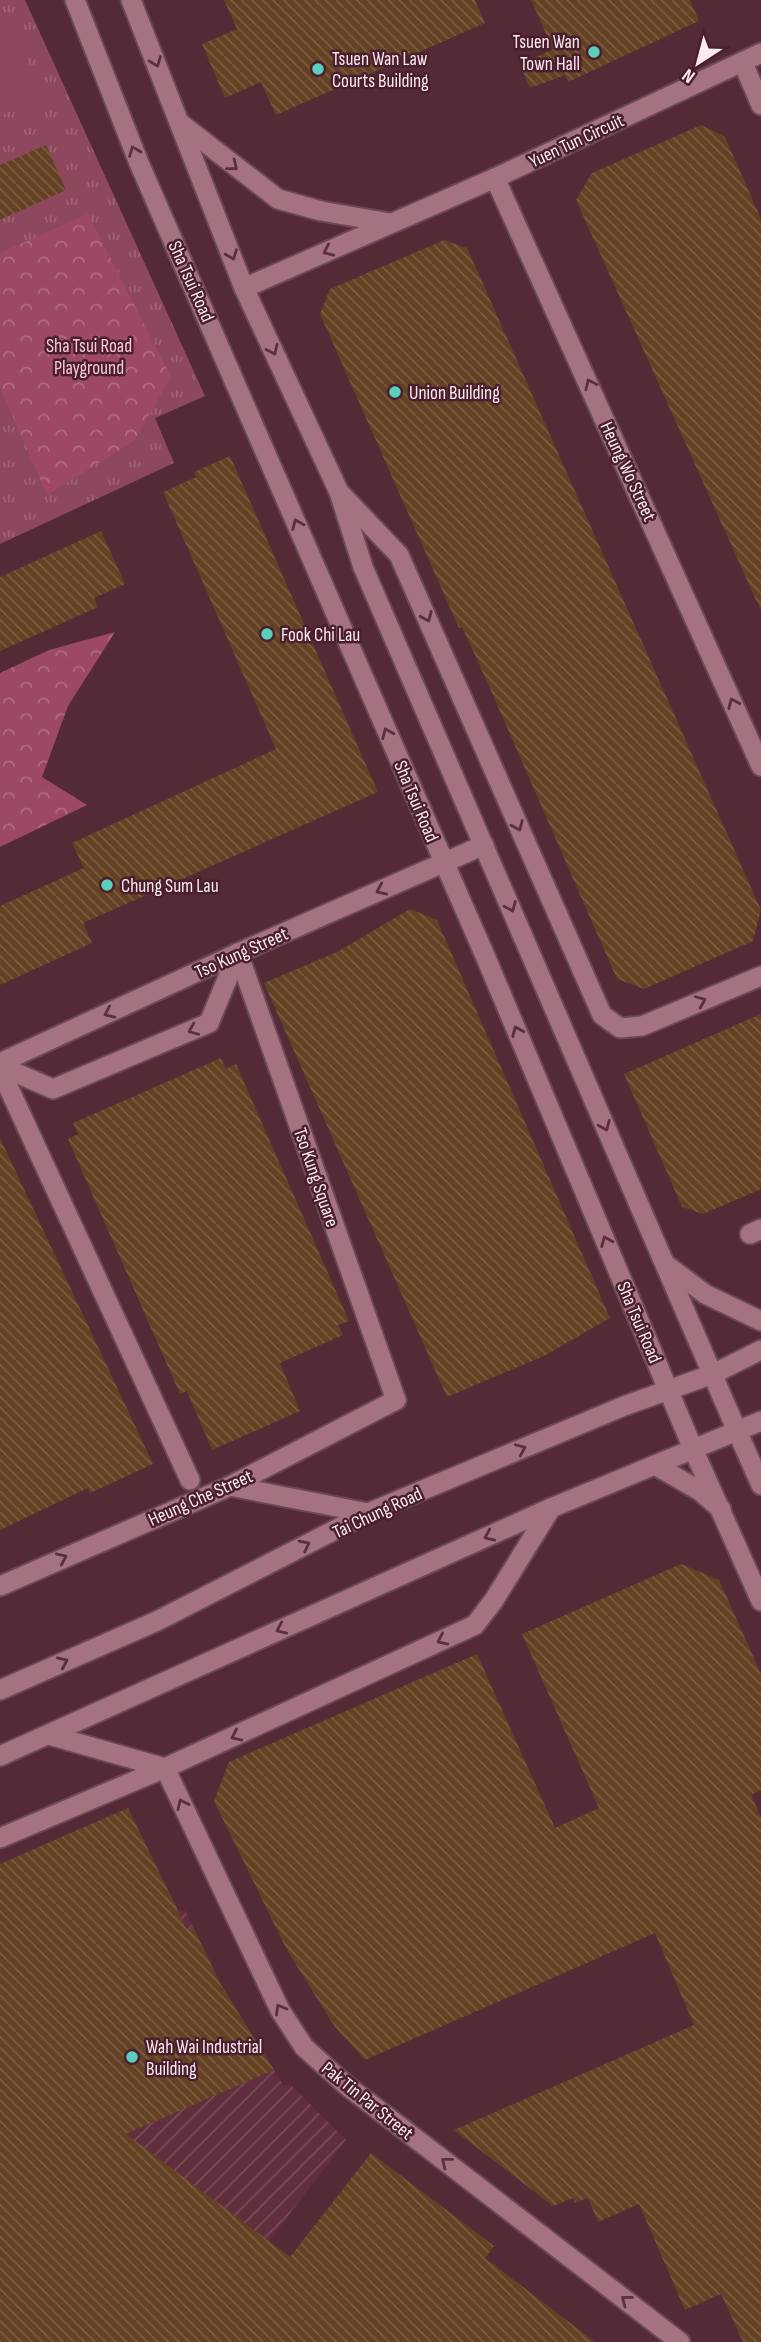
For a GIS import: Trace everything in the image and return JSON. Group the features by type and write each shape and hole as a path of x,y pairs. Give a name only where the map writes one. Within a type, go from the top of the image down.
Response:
{"street":[{"name":"Sha Tsui Road","path":"75,0 139,163 761,1601"},
{"path":"131,0 244,288 339,492 363,567 761,1485"},
{"name":"Yuen Tun Circuit","path":"244,288 495,178 761,53"},
{"path":"743,63 761,105"},
{"path":"180,124 278,199 321,211 390,223"},
{"name":"Heung Wo Street","path":"495,178 761,766"},
{"path":"339,492 399,555 602,1015 620,1028 642,1026 761,976"},
{"name":"Tso Kung Street","path":"0,1066 238,953 484,845"},
{"path":"0,1066 53,1089 209,1023 238,953"},
{"name":"Tso Kung Square","path":"238,953 396,1400"},
{"path":"0,1066 190,1480"},
{"path":"664,1264 705,1294 761,1321"},
{"name":"Tai Chung Road","path":"0,1690 157,1621 368,1513 668,1388 713,1374 761,1350"},
{"name":"Heung Che Street","path":"0,1586 230,1486 396,1400"},
{"path":"0,1756 551,1508 761,1422"},
{"path":"655,1465 700,1491 721,1509"},
{"path":"230,1486 368,1513"},
{"path":"0,1838 165,1768 475,1625 495,1600 551,1508"},
{"path":"49,1735 165,1768"},
{"name":"Pak Tin Par Street","path":"165,1768 252,1955 280,2010 304,2048 346,2085 680,2342"}],"shaded area":[{"path":"128,1808 179,1912 185,1910 220,1983 284,2086 290,2084 346,2140 192,2342 0,2342 0,1864"}],"green space":[{"name":"Sha Tsui Road Playground","path":"0,0 25,0 205,396 155,418 174,463 0,544"},
{"path":"0,4 43,97 0,116"},
{"path":"88,214 171,377 134,441 47,495 0,387 0,253"},
{"path":"115,632 68,706 42,777 87,805 0,847 0,673 49,650"}],"pier":[{"path":"761,1305 761,1492 494,1600 0,1811 0,1647"}],"building":[{"name":"Tsuen Wan Law Courts Building","path":"224,0 475,0 485,23 276,115 261,82 225,98 202,44 237,29"},
{"name":"Tsuen Wan Town Hall","path":"531,0 690,0 699,21 568,82 565,75 530,88 520,65 553,49"},
{"path":"701,125 725,137 761,219 761,611 576,200 592,173"},
{"path":"46,145 66,190 0,220 0,165"},
{"path":"444,240 467,248 761,910 753,941 644,989 617,979 485,677 462,627 459,628 320,314 330,289"},
{"path":"230,456 378,792 83,923 92,943 0,985 0,906 84,868 72,843 276,749 163,492 196,477 194,472"},
{"path":"101,531 125,584 94,598 98,607 0,651 0,577"},
{"path":"410,909 437,920 610,1318 544,1356 447,1397 264,983 337,952"},
{"path":"761,1014 761,1189 703,1214 682,1207 624,1074"},
{"path":"221,1058 226,1069 236,1064 349,1321 338,1325 343,1335 280,1363 300,1411 212,1450 187,1391 180,1394 68,1139 78,1134 73,1123"},
{"path":"0,1138 153,1464 90,1493 88,1488 0,1530"},
{"path":"681,1564 719,1580 761,1674 761,1790 751,1795 761,1817 761,2342 743,2342 721,2294 685,2310 639,2204 598,2222 588,2198 575,2203 573,2198 553,2206 454,2130 694,2025 655,1933 365,2060 335,2027 287,1950 214,1801 229,1762 477,1654 555,1828 599,1808 522,1634"},
{"path":"128,1808 187,1930 193,1927 220,1983 274,2070 126,2134 290,2257 371,2153 494,2246 485,2258 595,2342 0,2342 0,1864"}],"place":[{"name":"Tsuen Wan Town Hall","path":"594,52"},
{"name":"Tsuen Wan Law Courts Building","path":"318,69"},
{"name":"Union Building","path":"395,392"},
{"name":"Fook Chi Lau","path":"267,634"},
{"name":"Chung Sum Lau","path":"107,885"},
{"name":"Wah Wai Industrial Building","path":"132,2057"}]}
